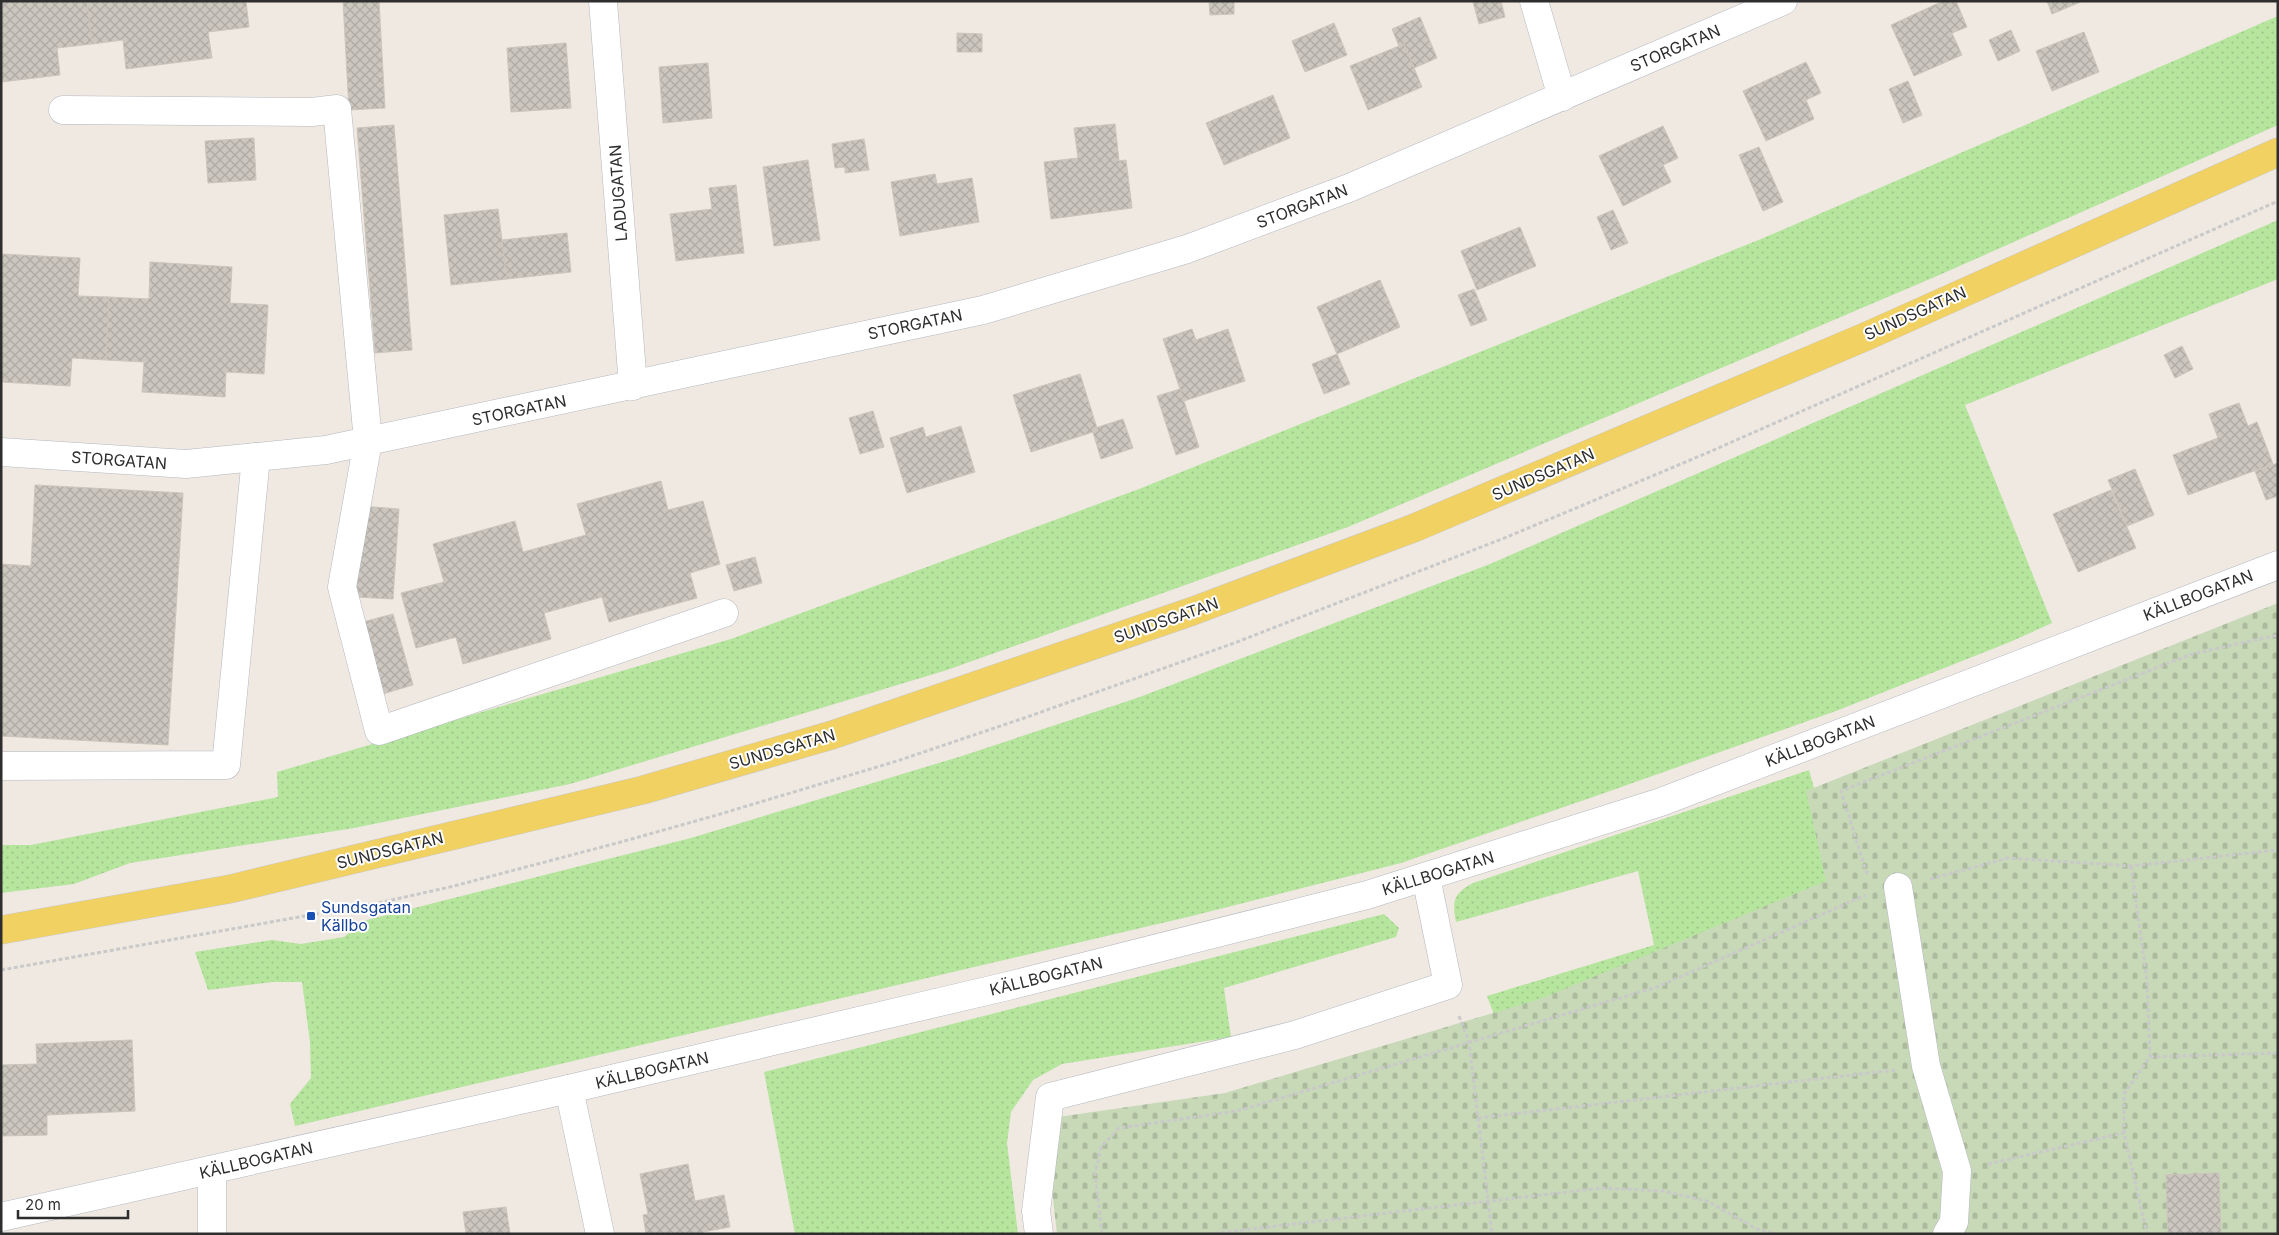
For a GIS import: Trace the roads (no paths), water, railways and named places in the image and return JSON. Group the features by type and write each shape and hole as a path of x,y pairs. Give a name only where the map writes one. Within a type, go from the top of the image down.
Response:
{"main road":[{"name":"SUNDSGATAN","path":"1,930 230,889 643,790 832,735 1193,611 1414,528 1858,340 2278,152"}],"street":[{"name":"LADUGATAN","path":"603,1 633,386"},
{"path":"1534,1 1562,97"},
{"name":"STORGATAN","path":"1,452 186,464 326,450 983,310 1187,250 1349,188 1783,1"},
{"path":"64,110 312,112 337,109 368,441 342,587 379,731 724,613"},
{"path":"1,766 226,765 256,457"},
{"name":"KÄLLBOGATAN","path":"1,1217 569,1089 1008,986 1367,895 1661,802 2278,565"},
{"path":"1039,1234 1036,1211 1050,1097 1295,1035 1448,985 1426,877"},
{"path":"1886,890 1926,1066 1957,1171 1954,1222 1947,1234"},
{"path":"569,1089 600,1234"},
{"path":"212,1170 212,1234"}],"place":[{"name":"Sundsgatan Källbo","path":"311,916"}]}
